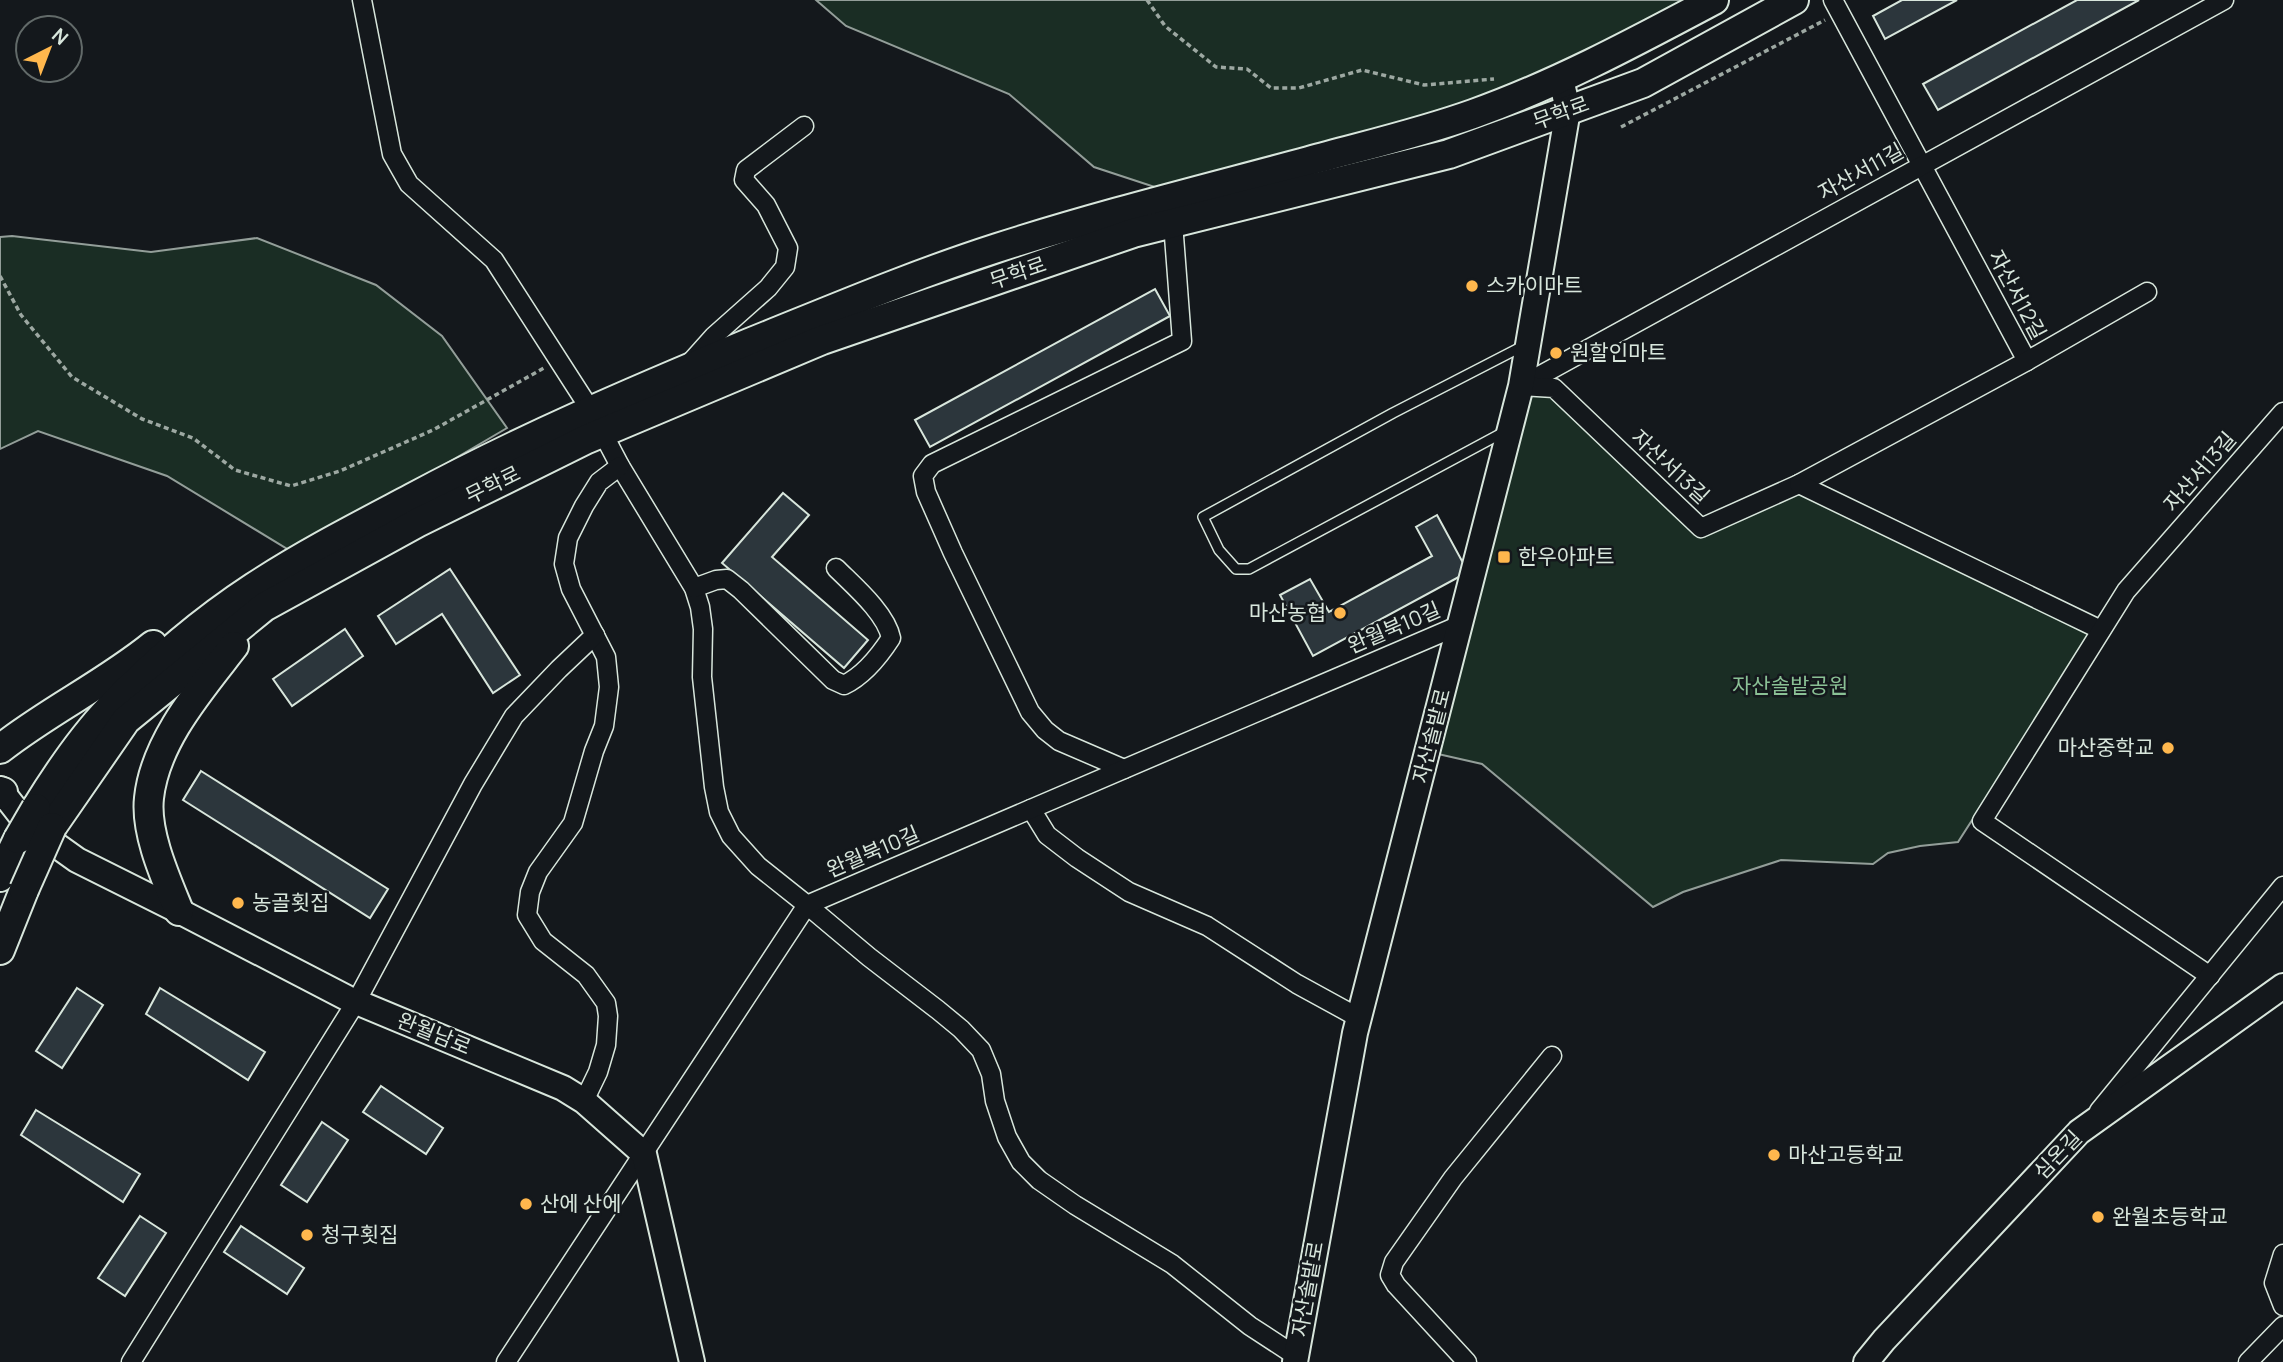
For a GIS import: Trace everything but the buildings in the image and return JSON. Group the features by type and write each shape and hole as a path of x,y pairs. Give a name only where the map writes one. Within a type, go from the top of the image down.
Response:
{"main road":[{"name":"무학로","path":"0,749 130,663 186,621 251,603 417,523 681,371 893,285 997,248 1469,115 1561,79 1713,0"},
{"name":"무학로","path":"596,421 1133,233 1449,154 1643,83 1794,0"},
{"path":"1561,79 1568,110"},
{"name":"자산솔밭로","path":"1295,1359 1359,1018 1521,386 1568,110"},
{"name":"무학로","path":"12,884 33,825 126,720 251,603"},
{"name":"무학로","path":"180,911 153,836 149,800 155,771 167,738 251,603"},
{"name":"완월남로","path":"1,792 33,825 77,860 356,1002 564,1087 645,1154"},
{"path":"0,950 12,884"},
{"name":"심온길","path":"1866,1362 2084,1128 2283,986"},
{"path":"645,1154 692,1362"}],"street":[{"path":"362,0 392,154 409,184 494,260 596,421 694,588 703,629 702,677 719,812 731,836 758,866 878,965 946,1016 981,1051 1007,1137 1021,1162 1039,1180 1172,1264 1295,1359"},
{"name":"자산서11길","path":"1521,386 2224,0"},
{"name":"자산서12길","path":"1836,6 2027,361 2147,292"},
{"path":"681,371 768,288 785,267 788,248 766,205 744,180 746,170 804,126"},
{"path":"1124,769 1059,741 1045,730 1030,712 953,553 926,492 923,477 932,464 1182,341 1173,223"},
{"name":"자산서13길","path":"1521,386 1554,388 1701,528 1799,484 2027,361"},
{"name":"자산서13길","path":"2210,976 1982,821 2126,592 2283,412"},
{"path":"584,1101 598,1072 606,1045 606,1003 586,975 543,941 527,915 530,892 538,872 573,823 604,726 609,687 606,657 571,589 564,564 568,538 584,506 599,482 620,466"},
{"path":"1799,484 2101,630"},
{"path":"694,588 727,579 833,680 844,685 854,680 891,638 889,628 876,610 836,568"},
{"name":"완월북10길","path":"807,905 1460,625"},
{"path":"131,1362 356,1002 473,784 514,716 558,669 596,635"},
{"path":"1031,809 1047,835 1129,892 1207,926 1297,984 1359,1018"},
{"path":"2084,1128 2283,886"},
{"path":"506,1362 807,905"},
{"path":"1467,1362 1396,1285 1390,1275 1394,1262 1454,1178 1552,1056"},
{"path":"2283,1254 2274,1283 2283,1306"},
{"path":"2248,1362 2283,1326"}],"lane":[{"path":"1511,428 1249,569 1236,569 1219,550 1203,517 1393,413 1529,343"}],"path":[{"path":"1147,0 1165,26 1216,67 1247,69 1271,88 1299,88 1362,70 1424,85 1499,79"},
{"path":"1620,127 1836,6"},
{"path":"0,276 21,315 72,377 142,419 193,439 235,470 291,486 340,471 433,430 558,360"}],"green space":[{"path":"816,0 1711,0 1626,50 1188,198 1094,167 1009,94 846,26"},
{"path":"12,236 151,252 257,238 376,285 442,336 507,428 294,553 167,476 38,431 0,449 0,237"},
{"name":"자산솔밭공원","path":"1530,393 1552,394 1700,534 1796,492 2091,635 1958,842 1888,853 1873,864 1781,860 1683,892 1653,907 1482,764 1438,754"}],"place":[{"name":"스카이마트","path":"1472,286"},
{"name":"원할인마트","path":"1556,353"},
{"name":"한우아파트","path":"1504,557"},
{"name":"마산농협","path":"1340,613"},
{"name":"마산중학교","path":"2168,748"},
{"name":"농골횟집","path":"238,903"},
{"name":"마산고등학교","path":"1774,1155"},
{"name":"산에 산에","path":"526,1204"},
{"name":"완월초등학교","path":"2098,1217"},
{"name":"청구횟집","path":"307,1235"}]}
